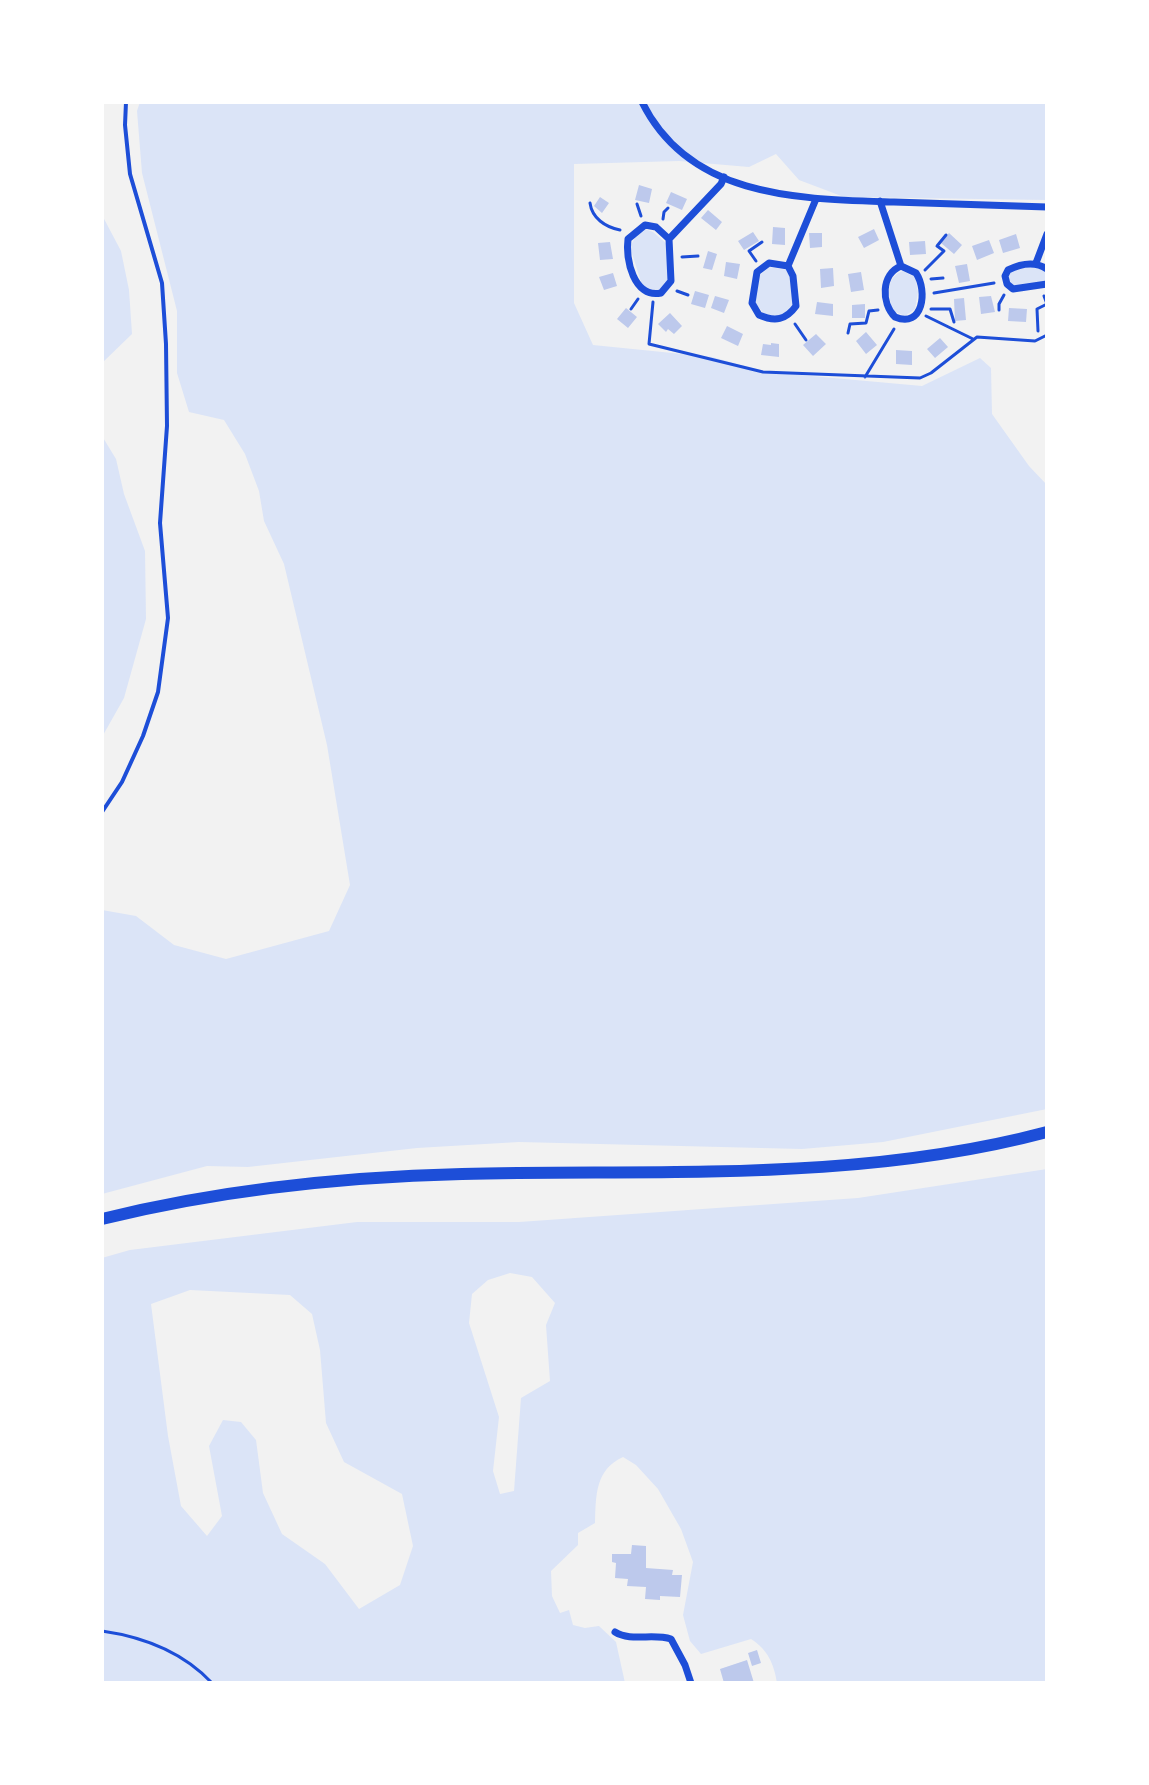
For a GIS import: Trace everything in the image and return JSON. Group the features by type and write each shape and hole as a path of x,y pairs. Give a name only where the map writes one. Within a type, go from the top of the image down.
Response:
{"highway":[{"path":"102,1219 191,1200 373,1178 793,1170 920,1158 1047,1132"}],"street":[{"path":"642,102 653,123 675,148 724,177 764,192 816,199 1047,207"},
{"path":"669,239 721,184 724,177"},
{"path":"788,266 769,263 760,268 755,277 753,307 759,315 777,320 788,315 797,302 793,276 788,266 816,199"},
{"path":"880,201 901,266"},
{"path":"650,225 669,239 671,281 665,290 653,295 644,292 636,282 627,247 632,234 640,226 650,225"},
{"path":"1036,263 1047,234"},
{"path":"1044,285 1016,289 1008,284 1008,270 1036,263 1047,269"},
{"path":"901,266 911,269 919,277 922,296 919,310 910,320 899,320 888,308 887,277 901,266"},
{"path":"615,1632 622,1637 671,1639 691,1683"}],"lane":[{"path":"102,812 122,782 143,736 158,692 168,618 160,523 167,426 162,283 130,174 126,102"}],"path":[{"path":"590,203 591,212 599,220 612,228 626,228 632,234"},
{"path":"919,277 944,251 937,246 946,235"},
{"path":"760,268 749,251 762,242"},
{"path":"672,258 698,256"},
{"path":"922,296 1008,284"},
{"path":"999,310 1008,284"},
{"path":"1038,331 1037,309 1047,304 1044,285"},
{"path":"653,295 649,344 763,372 924,377 973,339 1035,341 1047,335"},
{"path":"848,333 850,324 868,322 869,311 888,308"},
{"path":"919,310 950,309 954,322"},
{"path":"919,310 973,339"},
{"path":"788,315 806,340"},
{"path":"865,377 899,320"},
{"path":"102,1631 128,1635 172,1652 197,1667 212,1683"}],"shaded area":[{"path":"140,102 1047,102 1047,200 844,197 799,180 776,154 749,167 679,161 574,164 574,303 593,345 712,357 767,372 922,386 980,358 991,368 992,414 1029,466 1047,485 1047,1109 883,1142 802,1149 519,1142 417,1148 248,1167 207,1166 102,1194 102,910 136,916 174,945 226,959 329,931 350,885 327,745 284,564 264,521 259,491 245,454 224,420 189,412 177,373 177,311 142,173 137,111"},
{"path":"102,215 121,251 129,290 132,334 102,363"},
{"path":"645,229 667,244 670,275 664,288 656,291 641,282 630,247 638,232"},
{"path":"1033,266 1045,271 1046,282 1018,288 1009,284 1008,272"},
{"path":"769,267 788,270 794,306 786,314 767,317 755,303 758,277"},
{"path":"903,271 915,277 918,292 915,309 905,316 893,311 889,293 893,278"},
{"path":"102,436 116,459 124,494 145,551 146,619 124,698 102,737"},
{"path":"1047,1169 1047,1683 777,1683 769,1658 751,1639 701,1654 690,1641 683,1615 693,1562 681,1529 658,1489 636,1465 623,1457 602,1476 597,1493 595,1523 578,1533 578,1545 551,1571 552,1596 560,1613 569,1610 573,1625 585,1628 599,1626 616,1642 625,1683 102,1683 102,1258 130,1250 357,1222 519,1222 858,1198","holes":["510,1273 532,1277 555,1303 546,1325 550,1381 521,1398 514,1491 500,1494 493,1471 499,1417 469,1323 472,1294 488,1280","190,1290 290,1295 312,1314 320,1350 326,1423 344,1462 402,1494 413,1546 400,1585 359,1609 325,1564 282,1534 263,1493 256,1440 241,1422 223,1420 209,1446 222,1516 207,1536 181,1506 168,1436 151,1304"]}],"building":[{"path":"639,185 652,189 649,203 635,200"},
{"path":"671,192 687,199 682,210 666,203"},
{"path":"600,197 609,203 602,213 594,206"},
{"path":"708,210 722,222 716,230 701,218"},
{"path":"773,227 785,228 785,245 772,244"},
{"path":"874,229 879,240 864,248 858,237"},
{"path":"753,232 759,241 744,250 738,241"},
{"path":"809,233 822,233 822,247 810,248"},
{"path":"949,233 962,245 954,254 941,243"},
{"path":"1016,234 1020,248 1003,253 999,240"},
{"path":"989,240 994,253 977,260 972,246"},
{"path":"925,241 926,254 910,255 909,242"},
{"path":"610,242 613,259 600,260 598,243"},
{"path":"708,251 717,254 712,270 703,268"},
{"path":"726,262 740,264 737,279 724,276"},
{"path":"967,264 970,281 959,283 955,266"},
{"path":"833,268 834,286 821,288 820,269"},
{"path":"861,272 864,290 851,292 848,274"},
{"path":"613,273 617,286 604,290 599,277"},
{"path":"695,291 709,295 705,308 691,304"},
{"path":"715,296 729,300 724,313 711,308"},
{"path":"991,296 995,312 981,314 979,297"},
{"path":"964,298 966,320 955,321 954,299"},
{"path":"817,302 833,304 833,316 815,314"},
{"path":"865,304 865,318 852,318 852,305"},
{"path":"626,308 637,317 628,328 617,319"},
{"path":"1009,308 1027,309 1026,322 1008,321"},
{"path":"670,313 682,326 674,334 668,329 666,332 658,324"},
{"path":"727,326 743,334 738,346 721,338"},
{"path":"866,332 877,345 866,354 856,341"},
{"path":"816,334 826,344 813,356 803,345"},
{"path":"940,338 948,347 935,358 927,349"},
{"path":"763,344 779,344 779,357 761,355"},
{"path":"896,350 912,351 912,365 896,364"},
{"path":"632,1545 646,1546 646,1568 673,1570 672,1575 682,1575 680,1597 645,1599 646,1587 627,1586 628,1579 615,1578 616,1563 612,1562 612,1554 631,1554"},
{"path":"757,1650 761,1663 752,1666 748,1653"},
{"path":"747,1660 754,1683 724,1683 720,1669"}]}
